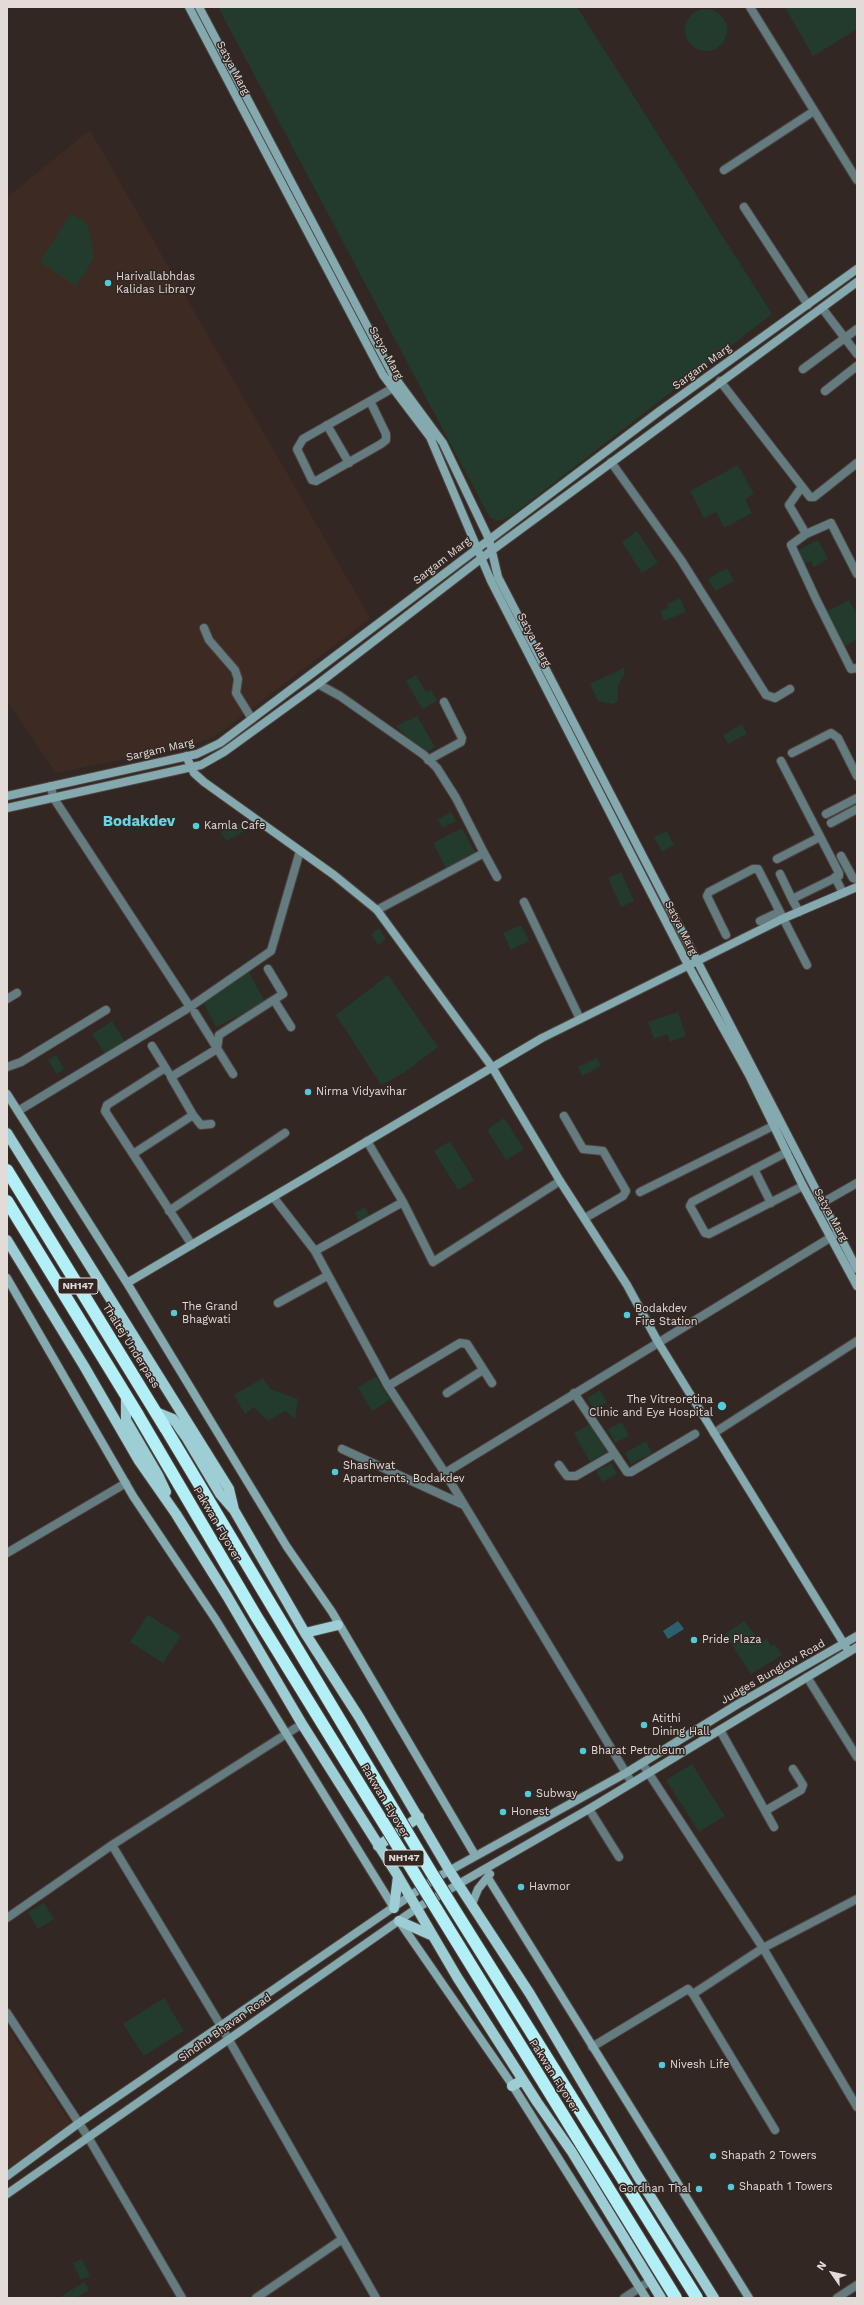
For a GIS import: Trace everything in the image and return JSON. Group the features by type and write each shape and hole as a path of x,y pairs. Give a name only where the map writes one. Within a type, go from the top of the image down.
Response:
{"highway":[{"name":"Thaltej Underpass","path":"7,1170 158,1413"},
{"name":"NH147","path":"7,1201 126,1396"},
{"name":"Pakwan Flyover","path":"126,1396 256,1616 676,2298"},
{"name":"Pakwan Flyover","path":"158,1413 166,1429 432,1872 495,1971 697,2298"}],"main road":[{"name":"Satya Marg","path":"189,7 383,375 430,437 478,548 480,560 688,965 749,1074 803,1186 857,1269"},
{"name":"Satya Marg","path":"199,7 393,375 443,443 489,539 498,577 822,1203 834,1235 857,1286"},
{"name":"Sargam Marg","path":"7,796 198,754 220,743 489,539 569,481 661,410 857,269"},
{"name":"Sargam Marg","path":"7,808 201,765 224,752 318,684 491,551 720,381 857,282"},
{"path":"358,327 366,323"},
{"path":"186,756 191,767 204,782 300,851 377,910 492,1067 560,1181 627,1285 658,1342 849,1652"},
{"path":"126,1283 274,1198 366,1141 492,1067 580,1019 781,916 799,912 857,887"},
{"path":"7,1094 126,1283 287,1547 332,1612 338,1625 475,1855"},
{"path":"7,1133 229,1489 234,1510"},
{"path":"7,1240 84,1366 139,1461 172,1509 227,1596 302,1724 398,1876 433,1936 523,2080 572,2152 661,2298"},
{"path":"7,1278 126,1483 216,1620 285,1734 394,1908"},
{"path":"126,1396 126,1420 158,1474 172,1509"},
{"path":"158,1413 173,1419 186,1437 220,1494 234,1510 305,1633 360,1717 458,1884 530,1994 637,2175 714,2298"},
{"path":"305,1633 338,1625"},
{"name":"Judges Bunglow Road","path":"450,1870 626,1773 738,1704 857,1636"},
{"name":"Judges Bunglow Road","path":"458,1884 589,1809 857,1646"},
{"path":"378,1846 419,1817"},
{"path":"472,1904 478,1889 488,1878 496,1863"},
{"name":"Sindhu Bhavan Road","path":"7,2176 79,2123 394,1908 409,1896 450,1870"},
{"path":"394,1908 398,1876"},
{"path":"488,1878 749,2298"},
{"name":"Sindhu Bhavan Road","path":"7,2194 398,1921 458,1884"},
{"path":"398,1921 433,1936"},
{"path":"398,1921 512,2086 646,2298"},
{"path":"512,2086 523,2080"}],"street":[{"path":"750,7 857,180"},
{"path":"724,170 814,111"},
{"path":"744,207 808,305"},
{"path":"822,308 857,354"},
{"path":"803,369 857,329"},
{"path":"825,391 857,366"},
{"path":"720,381 801,488 810,497 814,497 857,462"},
{"path":"370,401 386,434 386,440 316,481 312,480 297,449 303,439 327,425 393,388"},
{"path":"327,425 349,463"},
{"path":"611,462 681,560 766,695 775,698 790,689"},
{"path":"801,488 789,505 806,534"},
{"path":"857,574 831,523 806,534 792,543 791,547 851,669 857,668"},
{"path":"204,628 209,640 235,670 238,678 236,693 252,719"},
{"path":"318,684 340,696 437,768 456,798 497,877"},
{"path":"428,760 461,742 462,738 444,702"},
{"path":"792,753 831,733 838,738 857,776"},
{"path":"781,761 839,874 835,878 792,899"},
{"path":"51,786 53,797 233,1074"},
{"path":"826,814 857,798"},
{"path":"831,823 857,809"},
{"path":"777,860 820,837"},
{"path":"18,1111 192,1010 271,951 300,851"},
{"path":"377,910 484,853"},
{"path":"841,856 853,878 857,880"},
{"path":"726,935 707,896 709,892 753,868 758,869 807,965"},
{"path":"780,874 799,912"},
{"path":"835,878 843,893"},
{"path":"524,902 580,1019"},
{"path":"760,921 781,916"},
{"path":"171,1077 217,1049 220,1034 283,994 268,969"},
{"path":"7,999 17,993"},
{"path":"274,1000 291,1027"},
{"path":"7,1066 21,1062 106,1010"},
{"path":"152,1046 193,1115 201,1125 211,1124"},
{"path":"165,1068 107,1105 105,1110 192,1245"},
{"path":"133,1154 193,1115"},
{"path":"564,1116 583,1149 603,1151 626,1191 623,1196 584,1218"},
{"path":"640,1192 775,1126"},
{"path":"169,1211 285,1133"},
{"path":"366,1141 403,1202 433,1262 560,1181"},
{"path":"787,1152 692,1202 690,1206 705,1234 709,1234 803,1186"},
{"path":"754,1169 771,1203"},
{"path":"822,1203 857,1183"},
{"path":"274,1198 315,1251 326,1276 388,1386 445,1473 632,1783"},
{"path":"315,1251 403,1202"},
{"path":"445,1473 834,1235"},
{"path":"278,1303 326,1276"},
{"path":"714,1433 857,1341"},
{"path":"388,1386 460,1343 467,1344 492,1384"},
{"path":"447,1393 483,1370"},
{"path":"574,1394 623,1469 631,1472 695,1434"},
{"path":"342,1449 464,1505"},
{"path":"559,1465 567,1476 576,1476 614,1454"},
{"path":"7,1553 126,1483"},
{"path":"807,1677 857,1757"},
{"path":"7,1918 112,1845 302,1724"},
{"path":"720,1730 774,1827"},
{"path":"642,1763 763,1948 857,2107"},
{"path":"765,1811 801,1790 803,1785 793,1768"},
{"path":"589,1809 619,1857"},
{"path":"112,1845 221,2026 341,2240 376,2298"},
{"path":"693,1994 763,1948 857,1899"},
{"path":"592,2047 688,1989 693,1994 775,2130"},
{"path":"7,2013 88,2137 182,2298"},
{"path":"256,2298 341,2240"},
{"path":"624,2298 650,2281"},
{"path":"837,2298 857,2285"}],"shaded area":[{"path":"90,130 370,618 216,736 190,746 56,773 7,701 7,197"},
{"path":"7,2026 71,2123 7,2170"}],"green space":[{"path":"218,7 577,7 772,314 511,516 499,521 490,518"},
{"path":"785,7 857,7 857,29 813,56"},
{"path":"702,9 710,9 718,12 724,18 727,30 724,42 718,48 710,51 702,51 694,48 688,42 685,34 685,26 688,18 694,12"},
{"path":"71,213 88,224 94,258 76,286 40,262"},
{"path":"738,465 754,494 745,499 752,513 724,528 716,512 704,518 690,491"},
{"path":"637,531 658,563 642,573 622,542"},
{"path":"818,540 828,559 814,567 811,561 804,564 797,551"},
{"path":"727,568 734,581 715,591 708,579"},
{"path":"680,598 686,612 664,621 660,611 668,608 667,604"},
{"path":"849,600 857,614 857,639 845,646 826,612"},
{"path":"624,668 625,673 618,686 618,701 613,704 598,701 590,684"},
{"path":"416,675 426,692 431,690 437,701 422,709 406,681"},
{"path":"417,716 435,747 424,754 396,726"},
{"path":"742,724 747,734 728,744 723,735"},
{"path":"451,812 456,821 442,828 438,820"},
{"path":"239,823 243,832 226,841 221,832"},
{"path":"462,828 475,852 446,868 433,843"},
{"path":"667,831 674,845 662,852 654,837"},
{"path":"621,872 634,901 621,907 608,878"},
{"path":"521,925 529,941 511,950 503,933"},
{"path":"379,928 386,939 378,945 371,934"},
{"path":"249,972 265,1002 216,1027 201,998"},
{"path":"388,975 438,1047 405,1072 381,1085 336,1015"},
{"path":"678,1012 686,1036 670,1042 667,1034 654,1039 648,1022"},
{"path":"112,1021 125,1042 106,1055 92,1034"},
{"path":"56,1055 64,1069 57,1074 48,1060"},
{"path":"597,1058 601,1066 582,1076 578,1067"},
{"path":"504,1118 524,1149 506,1160 487,1130"},
{"path":"450,1141 474,1180 458,1190 434,1151"},
{"path":"365,1207 370,1217 360,1223 355,1213"},
{"path":"376,1377 390,1400 372,1411 358,1387"},
{"path":"263,1378 270,1389 298,1399 295,1419 285,1411 268,1421 254,1407 245,1414 234,1395"},
{"path":"600,1390 607,1402 594,1410 587,1398"},
{"path":"622,1422 629,1436 615,1443 608,1429"},
{"path":"590,1424 607,1452 590,1462 574,1433"},
{"path":"646,1441 652,1453 631,1464 625,1453"},
{"path":"612,1463 617,1474 602,1482 596,1471"},
{"path":"148,1615 181,1636 163,1663 130,1642"},
{"path":"744,1621 761,1642 767,1639 771,1646 775,1644 782,1655 751,1674 725,1634"},
{"path":"692,1764 725,1816 699,1832 666,1780"},
{"path":"44,1903 54,1919 38,1929 28,1912"},
{"path":"164,1998 184,2031 144,2056 123,2024"},
{"path":"82,2259 90,2276 81,2280 73,2263"},
{"path":"84,2282 89,2290 76,2298 59,2298"}],"water":[{"path":"678,1621 684,1629 668,1639 663,1631"}],"place":[{"name":"Harivallabhdas Kalidas Library","path":"108,283"},
{"name":"Kamla Cafe","path":"196,826"},
{"name":"Nirma Vidyavihar","path":"308,1092"},
{"name":"The Grand Bhagwati","path":"174,1313"},
{"name":"Bodakdev Fire Station","path":"627,1315"},
{"name":"The Vitreoretina Clinic and Eye Hospital","path":"722,1406"},
{"name":"Shashwat Apartments, Bodakdev","path":"335,1472"},
{"name":"Pride Plaza","path":"694,1640"},
{"name":"Atithi Dining Hall","path":"644,1725"},
{"name":"Bharat Petroleum","path":"583,1751"},
{"name":"Subway","path":"528,1794"},
{"name":"Honest","path":"503,1812"},
{"name":"Havmor","path":"521,1887"},
{"name":"Nivesh Life","path":"662,2065"},
{"name":"Shapath 2 Towers","path":"713,2156"},
{"name":"Shapath 1 Towers","path":"731,2187"},
{"name":"Gordhan Thal","path":"699,2189"}],"district":[{"name":"Bodakdev","path":"139,822"}]}
